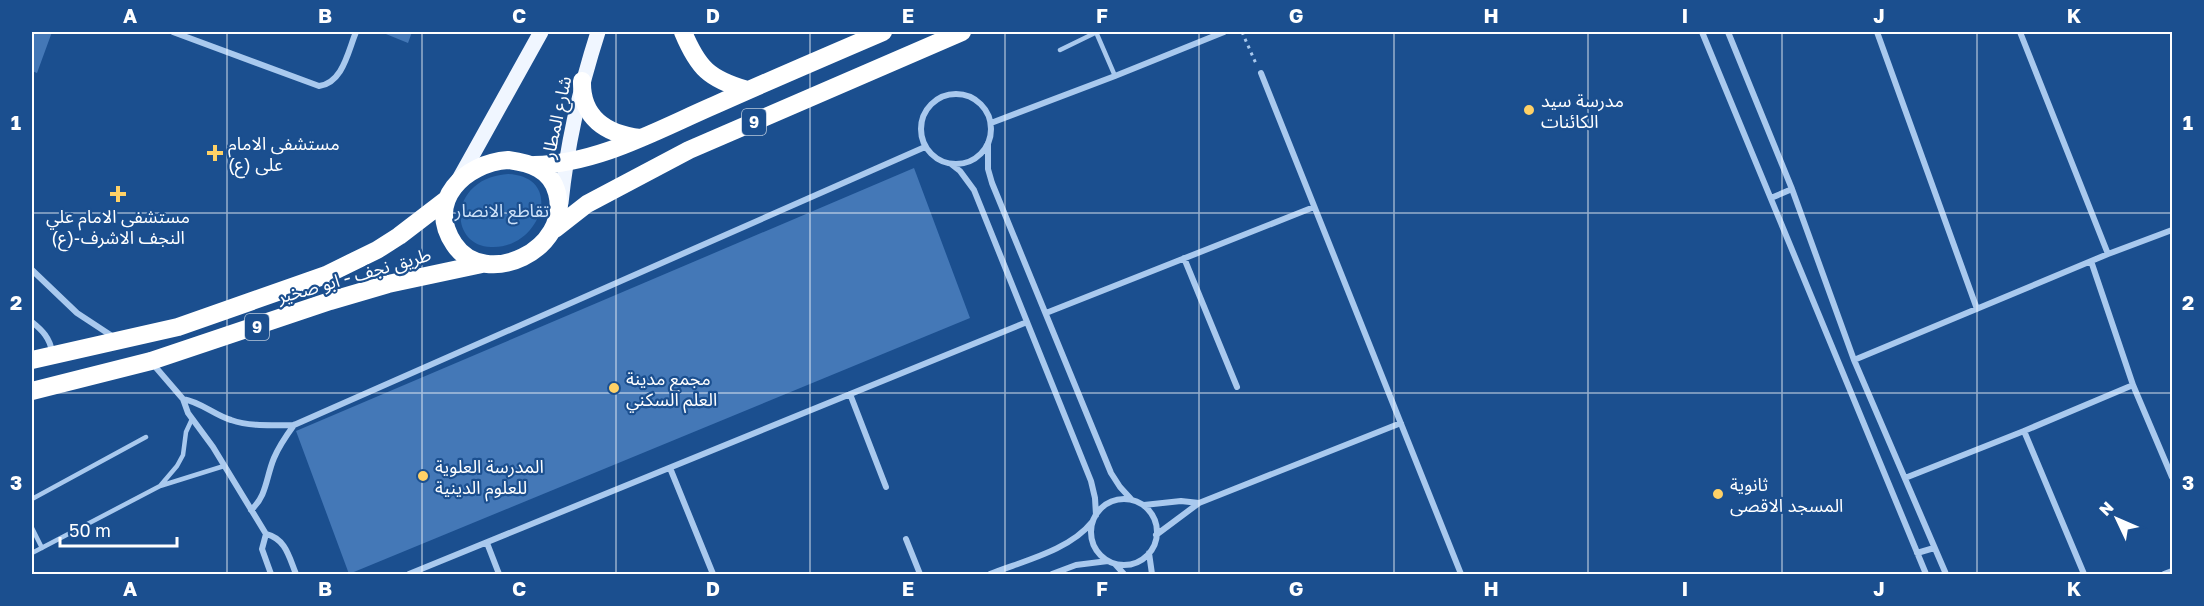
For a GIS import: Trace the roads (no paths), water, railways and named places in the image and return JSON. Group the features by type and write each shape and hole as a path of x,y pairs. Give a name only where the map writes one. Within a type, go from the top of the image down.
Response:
{"highway":[{"path":"683,32 692,54 707,73 727,84 747,90"},
{"name":"9","path":"446,200 457,184 474,170 495,161 508,160 534,165 565,163 591,157 640,138 883,32"},
{"name":"9","path":"482,264 502,263 527,254 540,246 557,221 689,150 962,32"},
{"path":"582,81 582,95 595,119 613,132 640,138"},
{"path":"534,165 544,171 553,181 558,195 557,221"},
{"path":"446,200 444,222 453,242 462,254 482,264"},
{"name":"طريق نجف - ابو صخير","path":"120,342 178,327 326,275 377,250 446,200"},
{"name":"طريق نجف - ابو صخير","path":"32,391 151,362 330,301 388,284 482,264"},
{"name":"9","path":"32,360 120,342"}],"main road":[{"path":"457,184 541,32"},
{"name":"شارع المطار","path":"557,221 565,163 582,81 598,32"}],"street":[{"path":"173,32 320,86 333,81 339,75 356,32"},
{"path":"991,123 1224,32"},
{"path":"1702,32 1926,574"},
{"path":"1728,32 1792,189 1854,360 1946,574"},
{"path":"1877,32 1977,309"},
{"path":"2020,32 2108,254"},
{"path":"1261,73 1461,574"},
{"path":"1096,515 1091,481 974,190 960,171 951,164 932,156 925,147 921,134 921,121 927,108 937,99 950,94 964,94 976,100 986,110 991,123 988,170 992,183 1111,472 1120,487 1131,499 1144,506 1156,524 1156,535 1149,553 1152,574"},
{"path":"951,164 962,164 973,160 988,143"},
{"path":"183,399 197,403 232,420 256,425 294,425 925,147"},
{"path":"1771,198 1792,189"},
{"path":"1046,313 1314,207"},
{"path":"1854,360 2108,254 2172,230"},
{"path":"1184,258 1237,387"},
{"path":"2091,261 2133,385 2172,477"},
{"path":"32,270 77,313 120,342"},
{"path":"32,322 48,339 52,356"},
{"path":"409,574 1027,322"},
{"path":"151,362 183,399 192,419 266,534 274,536 285,545 296,574"},
{"path":"1905,478 2133,385"},
{"path":"850,394 886,487"},
{"path":"1156,535 1199,503 1401,423"},
{"path":"251,510 264,494 274,458 294,425"},
{"path":"2024,431 2084,574"},
{"path":"670,468 712,574"},
{"path":"990,574 1066,544 1081,535 1096,515 1110,502 1131,499"},
{"path":"1144,506 1172,502 1199,503"},
{"path":"1092,522 1092,540 1096,549 1124,574"},
{"path":"266,534 262,549 270,574"},
{"path":"906,539 920,574"},
{"path":"487,543 500,574"},
{"path":"1917,553 1934,548"},
{"path":"1052,574 1076,565 1133,563 1149,553"},
{"path":"2164,574 2172,571"}],"lane":[{"path":"1060,50 1096,32 1115,76"},
{"path":"160,486 183,455 186,432 192,419"},
{"path":"32,499 146,437"},
{"path":"32,553 160,486 224,466"},
{"path":"32,528 42,548"}],"place":[{"name":"مدرسة سيد الكائنات","path":"1529,110"},
{"name":"مستشفی الامام علی (ع)","path":"215,153"},
{"name":"مستشفى الامام علي (ع)-النجف الاشرف","path":"118,194"},
{"name":"مجمع مدينة العلم السكني","path":"614,388"},
{"name":"المدرسة العلوية للعلوم الدينية","path":"423,476"},
{"name":"ثانوية المسجد الاقصى","path":"1718,494"}],"park label":[{"name":"تقاطع الانصار","path":"502,210"}]}
